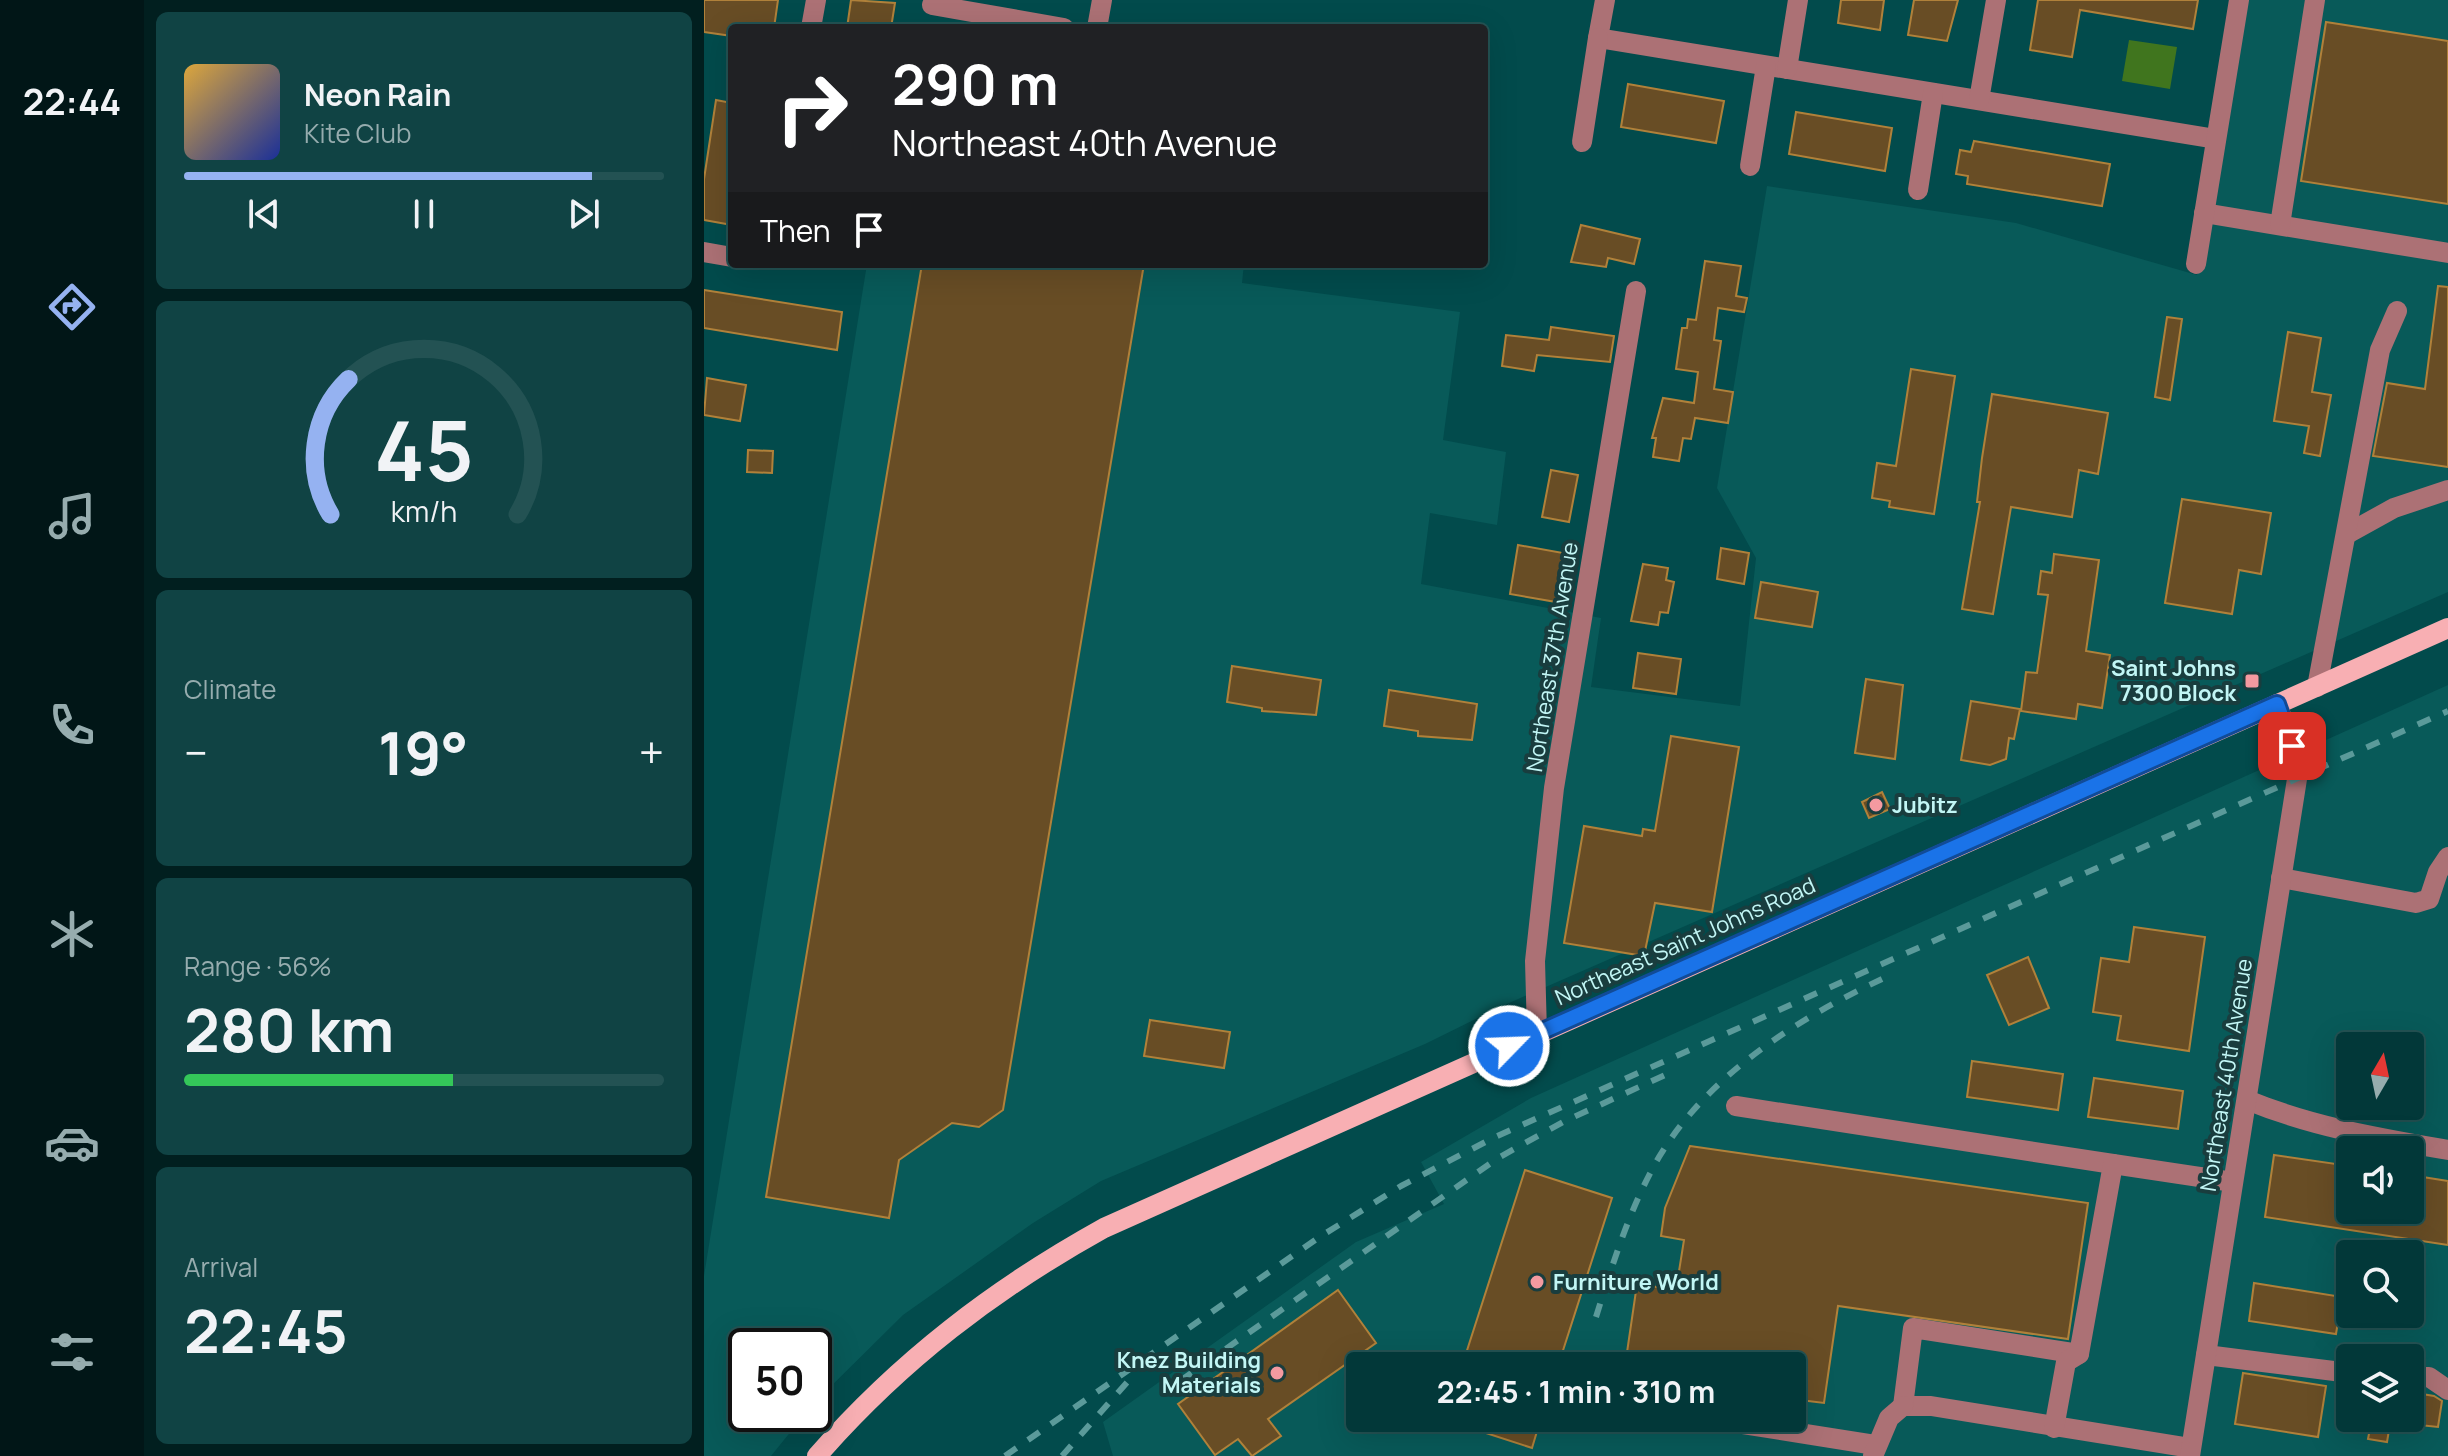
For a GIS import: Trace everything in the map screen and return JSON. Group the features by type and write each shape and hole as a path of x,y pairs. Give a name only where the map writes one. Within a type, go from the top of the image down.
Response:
{"main road":[{"name":"Northeast Saint Johns Road","path":"817,1456 865,1402 934,1339 1036,1266 1104,1228 2448,628"}],"street":[{"path":"812,24 816,0"},
{"path":"1098,24 1102,0"},
{"path":"1582,142 1605,0"},
{"path":"1750,166 1776,67 1798,0"},
{"path":"1979,100 1996,0"},
{"path":"2196,264 2239,0"},
{"path":"2280,225 2315,0"},
{"path":"932,5 1041,24"},
{"path":"1598,38 2216,139"},
{"path":"1918,190 1933,93"},
{"path":"2204,213 2448,253"},
{"path":"704,252 728,256"},
{"name":"Northeast 37th Avenue","path":"1537,1033 1535,961 1554,788 1636,291"},
{"path":"2317,687 2380,350 2397,311"},
{"path":"2347,534 2394,508 2448,490"},
{"name":"Northeast 40th Avenue","path":"2191,1452 2297,764 2277,704"},
{"path":"2281,878 2416,903 2429,899 2438,872 2448,857"},
{"path":"2247,1100 2290,1118 2342,1132 2448,1150"},
{"path":"1736,1106 2233,1182"},
{"path":"2054,1428 2066,1362 2079,1354 2113,1164"},
{"path":"1903,1406 1913,1328 2079,1354"},
{"path":"2206,1355 2336,1371"},
{"path":"2424,1377 2448,1390"},
{"path":"1777,1432 1874,1451 1889,1418 1903,1406 1931,1406 2191,1452"}],"shaded area":[{"path":"2237,0 2448,0 2448,592 1500,1007 1425,1044 1101,1181 1033,1223 903,1315 832,1385 832,1328 728,1328 728,1432 790,1432 771,1456 704,1456 704,1276 866,268 1244,268 1242,283 1460,312 1443,440 1506,452 1497,525 1430,513 1421,584 1601,618 1591,687 1740,706 1756,558 1717,488 1767,186 2016,223 2197,275"},
{"path":"2448,685 2448,1456 1113,1456 1103,1422 1356,1242 1444,1204 1421,1162 1531,1098"}],"green space":[{"path":"2129,40 2177,47 2170,89 2122,81"}],"building":[{"path":"704,0 778,0 775,24 728,24 728,35 704,32"},
{"path":"851,0 895,3 892,24 848,24"},
{"path":"1841,0 1884,0 1880,30 1838,23"},
{"path":"1914,0 1958,0 1947,41 1908,35"},
{"path":"2038,0 2198,0 2193,29 2080,10 2072,57 2030,50"},
{"path":"2326,22 2448,41 2448,204 2301,181"},
{"path":"1628,84 1724,101 1716,143 1621,127"},
{"path":"716,100 728,102 728,224 704,220 704,179"},
{"path":"1796,112 1892,128 1885,171 1789,154"},
{"path":"1974,141 2110,164 2102,206 1967,184 1968,176 1956,174 1960,150 1971,152"},
{"path":"1581,225 1640,239 1634,264 1608,258 1606,267 1571,262"},
{"path":"1705,261 1741,266 1736,296 1747,298 1744,312 1718,308 1714,340 1721,341 1714,389 1733,392 1728,423 1695,418 1691,439 1683,438 1679,461 1653,457 1656,438 1652,438 1663,398 1694,403 1698,372 1676,369 1682,328 1687,328 1688,319 1696,320"},
{"path":"921,268 1143,268 1003,1110 979,1127 952,1123 899,1160 889,1218 766,1197"},
{"path":"2438,286 2448,287 2448,467 2373,456 2387,383 2425,389"},
{"path":"704,290 842,312 837,350 704,328"},
{"path":"2167,317 2182,319 2170,400 2155,397"},
{"path":"1551,327 1614,336 1610,362 1537,355 1534,371 1502,366 1506,335 1549,340"},
{"path":"2288,332 2321,338 2312,392 2331,395 2320,456 2304,453 2309,426 2274,421"},
{"path":"1911,369 1955,376 1934,514 1889,507 1890,501 1872,498 1877,463 1896,466"},
{"path":"707,378 746,385 740,421 704,415"},
{"path":"1992,394 2108,413 2098,474 2079,470 2072,517 2011,507 1993,614 1962,609 1980,502 1977,502"},
{"path":"748,450 773,451 772,473 747,472"},
{"path":"1551,470 1578,475 1569,522 1542,517"},
{"path":"2182,499 2271,513 2261,574 2239,570 2232,614 2165,603"},
{"path":"1518,545 1563,553 1561,567 1568,568 1562,603 1510,594"},
{"path":"1721,548 1749,553 1744,584 1717,579"},
{"path":"2054,554 2099,560 2086,651 2110,655 2102,708 2078,704 2076,719 2021,711 2026,672 2037,673 2048,595 2038,594 2041,571 2052,573"},
{"path":"1643,564 1668,568 1666,580 1674,582 1668,613 1660,612 1658,625 1631,621"},
{"path":"1761,582 1818,592 1812,627 1755,618"},
{"path":"1638,653 1681,659 1676,694 1633,688"},
{"path":"1232,666 1321,680 1316,715 1262,711 1262,708 1227,702"},
{"path":"1866,679 1903,685 1895,759 1855,753"},
{"path":"1389,690 1477,704 1472,740 1418,736 1418,731 1384,726"},
{"path":"1971,701 2020,709 2014,739 2009,738 2006,759 1990,765 1961,760"},
{"path":"1671,736 1739,747 1712,912 1655,903 1644,956 1564,943 1584,826 1642,836 1643,829 1655,831"},
{"name":"Jubitz","path":"1882,792 1890,809 1869,818 1862,802"},
{"path":"2134,927 2205,937 2189,1051 2117,1040 2121,1016 2093,1012 2101,958 2129,962"},
{"path":"2028,957 2049,1008 2009,1025 1987,975"},
{"path":"1150,1020 1230,1032 1224,1068 1144,1056"},
{"path":"1972,1061 2063,1074 2058,1110 1967,1097"},
{"path":"2094,1078 2183,1091 2178,1129 2088,1117"},
{"path":"1690,1146 2088,1203 2068,1339 1838,1306 1824,1403 1806,1401 1806,1352 1627,1352 1637,1284 1676,1290 1684,1240 1661,1236 1665,1208"},
{"path":"2274,1155 2336,1164 2336,1224 2424,1224 2424,1177 2448,1181 2448,1245 2265,1217"},
{"name":"Furniture World","path":"1525,1170 1612,1198 1562,1352 1466,1352"},
{"path":"2254,1283 2336,1296 2336,1334 2249,1321"},
{"name":"Knez Building Materials","path":"1338,1290 1376,1343 1363,1352 1346,1352 1346,1364 1268,1419 1281,1436 1252,1456 1238,1439 1215,1455 1178,1404"},
{"path":"2243,1373 2326,1386 2318,1437 2235,1424"},
{"path":"2424,1394 2442,1401 2438,1427 2424,1426"},
{"path":"1483,1432 1537,1432 1532,1448"},
{"path":"2369,1432 2389,1432 2387,1442 2368,1439"}],"railway":[{"path":"1005,1456 1318,1238 1401,1186 1495,1137 2448,711"},
{"path":"1596,1317 1639,1196 1679,1127 1703,1100 1757,1052 1818,1012 1882,979"},
{"path":"1180,1381 1498,1158 1565,1121 1665,1075"},
{"path":"1062,1456 1131,1378"}],"place":[{"name":"Saint Johns 7300 Block","path":"2252,681"},
{"name":"Jubitz","path":"1876,805"},
{"name":"Furniture World","path":"1537,1282"},
{"name":"Knez Building Materials","path":"1277,1373"}],"route":[{"path":"1509,1046 2277,704 2292,746"}]}
